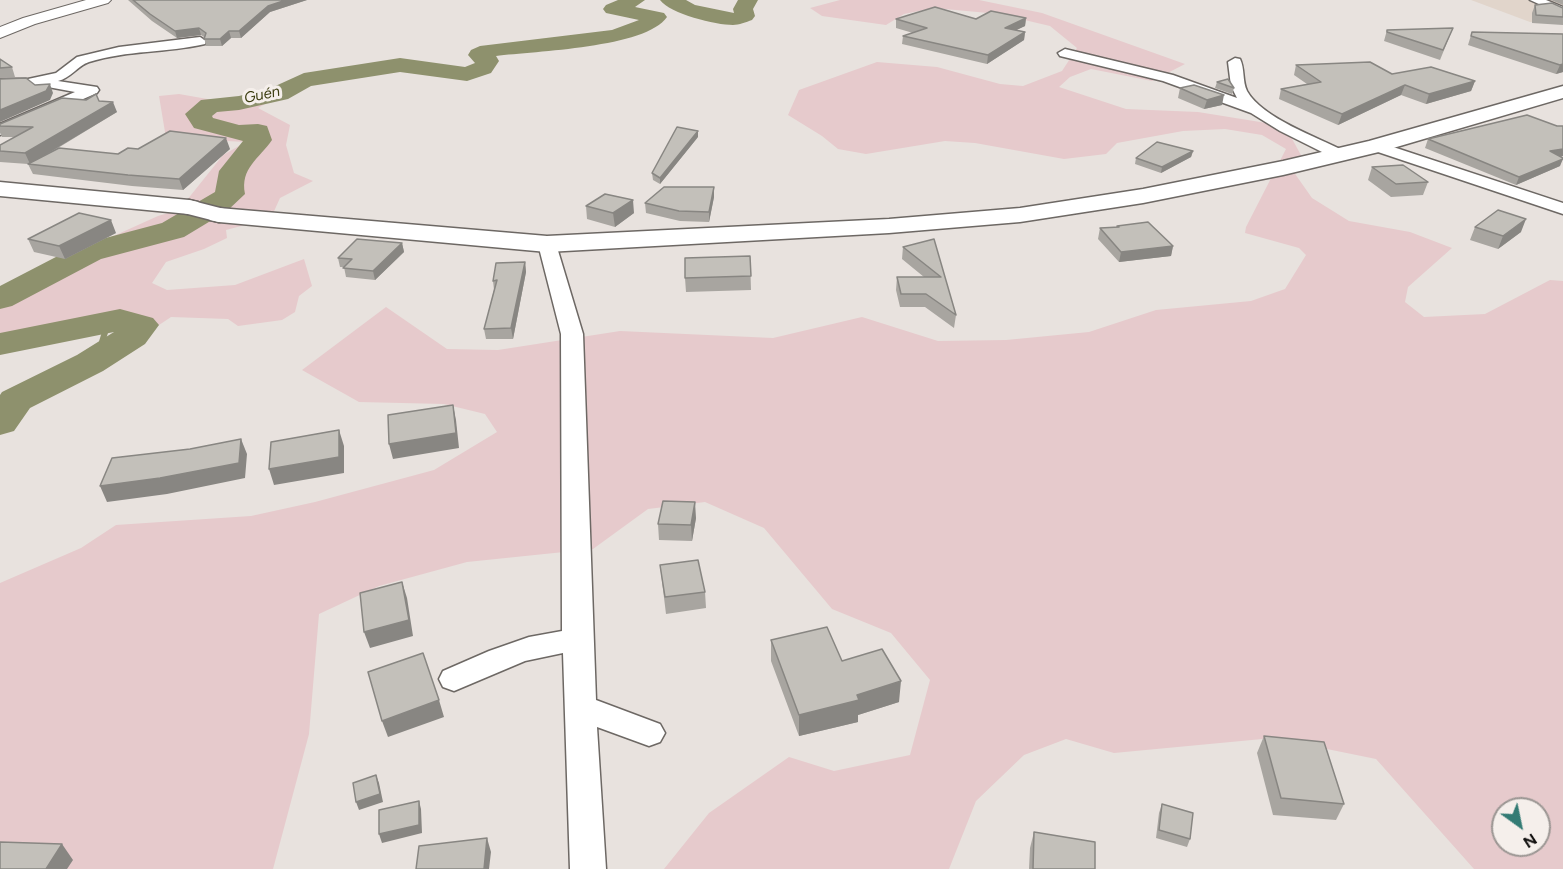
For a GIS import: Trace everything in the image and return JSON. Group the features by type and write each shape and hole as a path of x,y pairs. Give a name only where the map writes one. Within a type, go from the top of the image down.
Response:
{"main road":[{"path":"0,189 189,207 219,214 547,244 682,239 889,226 1020,214 1143,196 1283,168 1375,146 1563,92"}],"street":[{"path":"0,33 39,18 103,0"},
{"path":"1536,0 1563,11"},
{"path":"34,82 62,76 82,60 97,56 131,48 200,41"},
{"path":"1065,53 1168,78 1255,109 1338,154"},
{"path":"1234,62 1237,85 1255,109"},
{"path":"0,83 34,82 92,90 0,130"},
{"path":"1375,146 1563,209"},
{"path":"547,244 572,334 577,641 588,869"},
{"path":"454,679 511,653 550,642 577,641"},
{"path":"581,713 588,710 649,733"}],"shaded area":[{"path":"840,0 979,0 1042,13 1185,64 1152,81 1091,69 1070,77 1059,87 1126,109 1198,112 1285,126 1302,157 1293,171 1312,198 1349,221 1410,232 1452,248 1408,287 1405,302 1424,317 1485,314 1550,280 1563,281 1563,869 1474,869 1376,759 1273,738 1114,753 1066,739 1024,755 976,801 949,869 664,869 709,813 789,757 834,771 910,755 930,680 891,633 832,609 764,528 705,502 648,509 593,549 467,562 379,586 319,614 309,734 273,869 0,869 0,583 81,548 116,525 251,516 315,502 434,470 497,432 485,414 444,404 359,402 302,370 386,307 447,349 498,350 620,331 773,338 862,317 938,341 1006,340 1089,332 1156,310 1251,301 1285,289 1306,255 1299,248 1245,233 1286,149 1262,135 1225,129 1183,131 1117,143 1106,154 1064,159 975,143 945,141 866,154 838,149 788,115 799,90 877,62 937,67 1000,84 1023,86 1062,71 1077,48 1050,26 999,14 934,8 904,14 886,25 822,16 810,8"},
{"path":"1471,0 1563,0 1563,20 1530,22"},
{"path":"179,94 213,100 277,97 258,108 290,125 286,145 294,173 313,181 280,198 271,218 226,230 227,238 204,249 166,262 152,283 167,290 235,285 304,259 312,286 299,296 295,312 282,320 238,326 228,319 171,317 156,327 97,330 0,349 0,302 36,271 158,216 179,210 223,155 246,142 166,138 159,96"}],"building":[{"path":"133,0 286,0 268,6 239,31 229,31 220,39 204,39 206,33 199,28 175,31"},
{"path":"1552,3 1563,8 1563,17 1536,15 1535,5"},
{"path":"935,7 976,19 991,11 1026,18 1005,28 1025,32 988,55 903,36 927,28 896,19"},
{"path":"1453,28 1443,50 1387,32 1387,30"},
{"path":"1472,32 1563,34 1563,64 1560,65 1471,36"},
{"path":"0,59 12,67 0,68"},
{"path":"1370,62 1392,74 1431,67 1475,81 1429,94 1405,85 1342,114 1281,89 1321,82 1296,65"},
{"path":"26,78 35,85 50,84 46,91 0,110 0,79"},
{"path":"1228,79 1234,88 1217,82"},
{"path":"1194,85 1224,95 1207,100 1180,88"},
{"path":"96,94 99,101 113,102 25,153 0,151 0,145 33,127 0,126 0,124 62,98 86,100"},
{"path":"1527,115 1563,126 1563,149 1550,151 1563,159 1519,177 1428,139"},
{"path":"677,127 698,131 660,178 652,173"},
{"path":"170,131 226,138 179,179 28,164 59,148 118,154 128,148 138,149"},
{"path":"1157,142 1193,151 1162,167 1136,158"},
{"path":"1403,165 1428,182 1396,184 1372,167"},
{"path":"664,187 714,187 709,212 679,211 645,203"},
{"path":"605,194 633,200 613,213 586,206"},
{"path":"1498,210 1526,219 1503,236 1475,227"},
{"path":"79,213 111,220 59,246 28,239"},
{"path":"1148,222 1173,246 1121,252 1100,228 1119,227 1117,226"},
{"path":"357,239 402,243 373,271 343,268 352,259 338,258"},
{"path":"934,239 956,315 926,294 901,294 897,277 941,277 903,247"},
{"path":"750,256 751,276 685,278 685,258"},
{"path":"525,262 511,328 484,329 497,280 493,281 496,263"},
{"path":"453,405 456,433 389,444 388,415"},
{"path":"339,430 339,457 269,469 271,442"},
{"path":"241,439 239,463 160,478 100,486 112,458 190,449"},
{"path":"663,501 695,502 691,525 658,524"},
{"path":"698,560 705,592 665,597 660,565"},
{"path":"402,582 409,620 364,632 360,593"},
{"path":"827,627 842,661 882,649 901,681 857,695 859,700 799,715 771,640"},
{"path":"423,653 439,700 382,721 368,672"},
{"path":"1264,736 1324,742 1344,804 1281,798"},
{"path":"376,775 380,794 356,802 353,783"},
{"path":"419,801 419,825 379,834 379,810"},
{"path":"1162,804 1193,813 1190,839 1159,830"},
{"path":"1034,832 1095,842 1095,869 1033,869"},
{"path":"487,838 484,869 416,869 419,846"},
{"path":"0,842 62,844 46,869 0,869"}],"waterway":[{"name":"Guén","path":"0,299 90,252 173,230 217,205 230,194 230,178 233,171 242,157 259,140 258,132 238,133 203,123 198,114 210,105 239,103 279,94 304,80 400,65 467,74 483,68 488,61 479,55 488,51 613,36 644,26 657,17 613,9 635,0"},
{"name":"Guén","path":"670,0 688,9 734,19 745,16 743,9 748,0"},
{"path":"108,351 102,342 106,329 120,320"},
{"name":"Guén","path":"0,344 120,320 141,325 132,336 90,363 16,400 0,423"}]}
